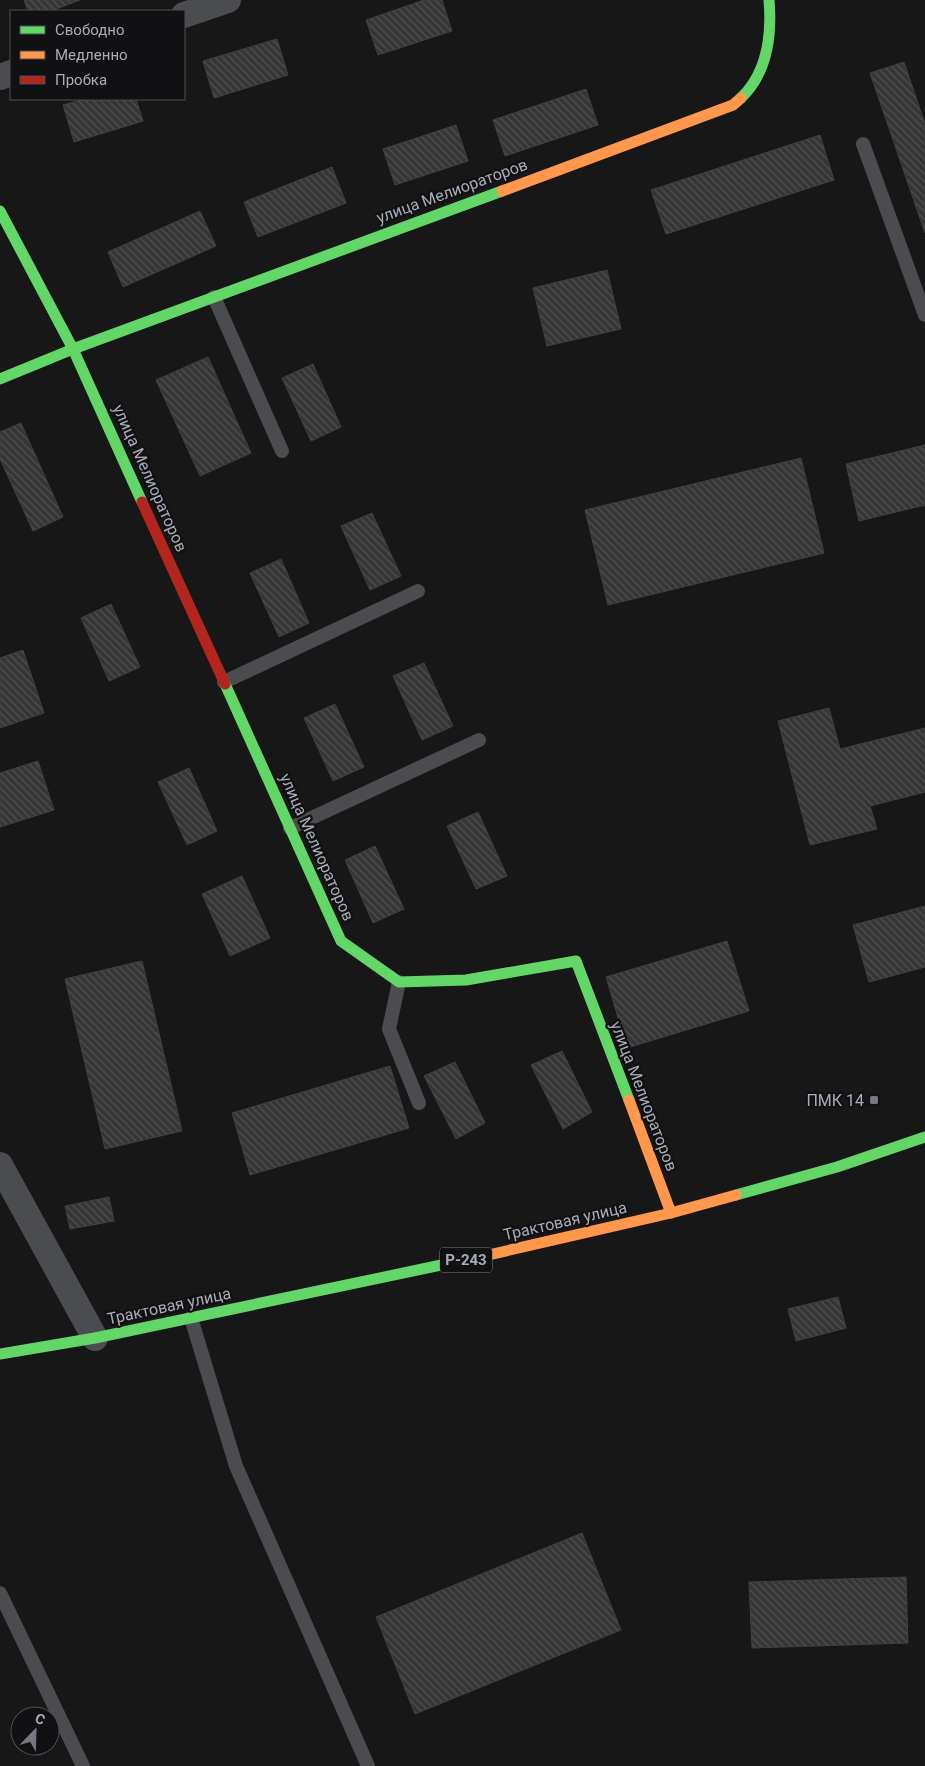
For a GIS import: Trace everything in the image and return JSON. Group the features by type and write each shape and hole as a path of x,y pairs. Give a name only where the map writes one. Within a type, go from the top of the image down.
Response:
{"main road":[{"name":"улица Мелиораторов","path":"0,379 73,349 734,104 751,88 766,58 771,20 769,0"},
{"path":"0,212 73,349"},
{"name":"улица Мелиораторов","path":"73,349 342,940 399,982 466,980 576,962 671,1213"},
{"name":"Трактовая улица","path":"0,1354 95,1338 191,1318 456,1262 671,1213 837,1167 925,1137"}],"street":[{"path":"185,15 228,0"},
{"path":"0,1165 95,1338"}],"lane":[{"path":"864,144 925,315"},
{"path":"214,297 282,450"},
{"path":"224,682 418,591"},
{"path":"290,828 479,740"},
{"path":"399,982 389,1029 419,1103"},
{"path":"191,1318 236,1466 368,1766"},
{"path":"0,1593 83,1766"}],"building":[{"path":"24,0 80,0 54,10 28,10"},
{"path":"424,0 442,0 452,31 378,55 366,20"},
{"path":"277,39 288,75 214,98 203,61"},
{"path":"904,62 925,124 925,233 870,73"},
{"path":"586,89 598,125 505,156 493,120"},
{"path":"81,100 136,100 143,121 74,142 63,105"},
{"path":"456,125 468,161 395,185 383,149"},
{"path":"820,135 834,180 666,234 651,190"},
{"path":"332,167 346,203 258,237 244,202"},
{"path":"200,211 216,246 123,287 108,252"},
{"path":"607,270 621,329 547,346 533,288"},
{"path":"208,357 251,453 200,476 156,380"},
{"path":"313,364 341,427 311,441 282,378"},
{"path":"21,423 63,517 33,531 0,459 0,432"},
{"path":"925,445 925,505 859,521 846,464"},
{"path":"801,458 824,553 608,605 585,510"},
{"path":"372,513 401,576 370,590 341,526"},
{"path":"281,559 309,623 279,637 250,573"},
{"path":"111,604 140,667 109,681 81,618"},
{"path":"23,650 44,713 0,728 0,658"},
{"path":"424,663 453,726 422,740 393,676"},
{"path":"335,704 364,767 333,781 304,718"},
{"path":"829,708 840,749 925,728 925,792 870,806 877,829 810,845 778,721"},
{"path":"38,761 54,810 0,827 0,773"},
{"path":"189,768 217,831 187,845 158,782"},
{"path":"478,812 507,876 476,889 447,826"},
{"path":"375,846 404,909 373,923 345,860"},
{"path":"242,876 270,938 230,956 202,894"},
{"path":"925,906 925,967 869,982 853,925"},
{"path":"727,941 749,1011 627,1048 606,977"},
{"path":"142,961 182,1131 105,1149 65,979"},
{"path":"562,1051 592,1112 563,1129 531,1065"},
{"path":"455,1062 485,1123 456,1139 424,1076"},
{"path":"390,1066 409,1128 250,1175 232,1113"},
{"path":"109,1197 114,1221 70,1229 65,1206"},
{"path":"838,1297 846,1328 796,1341 788,1309"},
{"path":"582,1533 621,1630 415,1714 376,1617"},
{"path":"906,1577 908,1643 752,1648 749,1582"}],"traffic: fast":[{"path":"741,98 757,77 766,53 770,27 769,0"},
{"path":"0,379 73,349 502,191"},
{"path":"0,211 73,349 142,502"},
{"path":"225,684 341,941 399,982 466,980 576,961 629,1100"},
{"path":"736,1195 837,1167 925,1137"},
{"path":"0,1354 95,1338 484,1256"}],"traffic: slow":[{"path":"502,191 733,105 741,98"},
{"path":"629,1100 671,1213"},
{"path":"484,1256 671,1213 736,1195"}],"traffic: jam":[{"path":"142,502 225,684"}],"place":[{"name":"ПМК 14","path":"874,1100"}]}
